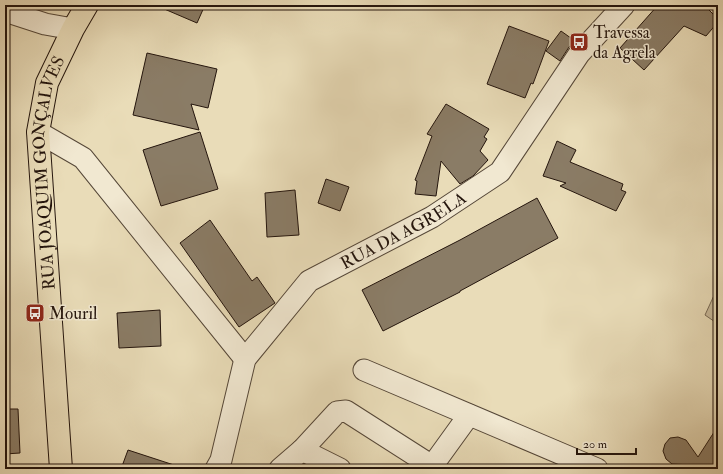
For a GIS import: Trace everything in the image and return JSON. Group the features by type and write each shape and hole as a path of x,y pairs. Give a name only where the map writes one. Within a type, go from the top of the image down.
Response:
{"main road":[{"name":"RUA JOAQUIM GONÇALVES","path":"61,469 38,132 47,82 73,29 88,5"}],"street":[{"name":"RUA DA AGRELA","path":"216,469 221,460 244,359 309,281 432,217 500,172 579,54 624,5"},
{"path":"5,12 45,24 73,29"},
{"path":"38,132 83,158 244,359"},
{"path":"364,370 597,469"},
{"path":"280,469 302,450 337,412 346,411 431,467 469,415"},
{"path":"302,450 335,468"}],"shaded area":[{"path":"716,291 718,292 718,324 705,315"}],"building":[{"path":"155,5 205,5 197,23"},
{"path":"658,5 704,5 718,19 718,22 706,36 684,26 644,70 620,48"},
{"path":"509,26 549,41 533,84 531,83 525,98 487,84"},
{"path":"561,31 575,41 560,61 546,51"},
{"path":"147,53 217,69 208,108 191,104 199,130 133,115"},
{"path":"446,104 489,129 484,137 487,139 480,151 488,160 473,176 460,184 441,161 436,196 415,194 417,181 415,180 432,136 427,134"},
{"path":"200,132 218,189 161,206 143,150"},
{"path":"557,141 576,150 570,162 623,184 621,190 626,192 616,211 560,186 566,183 543,176"},
{"path":"326,179 349,187 340,211 318,203"},
{"path":"295,190 299,235 267,237 265,193"},
{"path":"537,198 558,238 460,292 383,331 362,290 460,240"},
{"path":"210,220 252,281 257,277 275,303 239,327 180,243"},
{"path":"160,310 161,346 119,348 117,313"},
{"path":"5,409 18,409 20,453 5,454"},
{"path":"718,426 718,469 690,469 693,465 672,464 666,459 663,451 665,444 670,438 678,437 686,440 698,457"},
{"path":"128,450 177,466 176,469 121,469"}],"place":[{"name":"Travessa da Agrela","path":"579,42"},
{"name":"Mouril","path":"35,313"}]}
